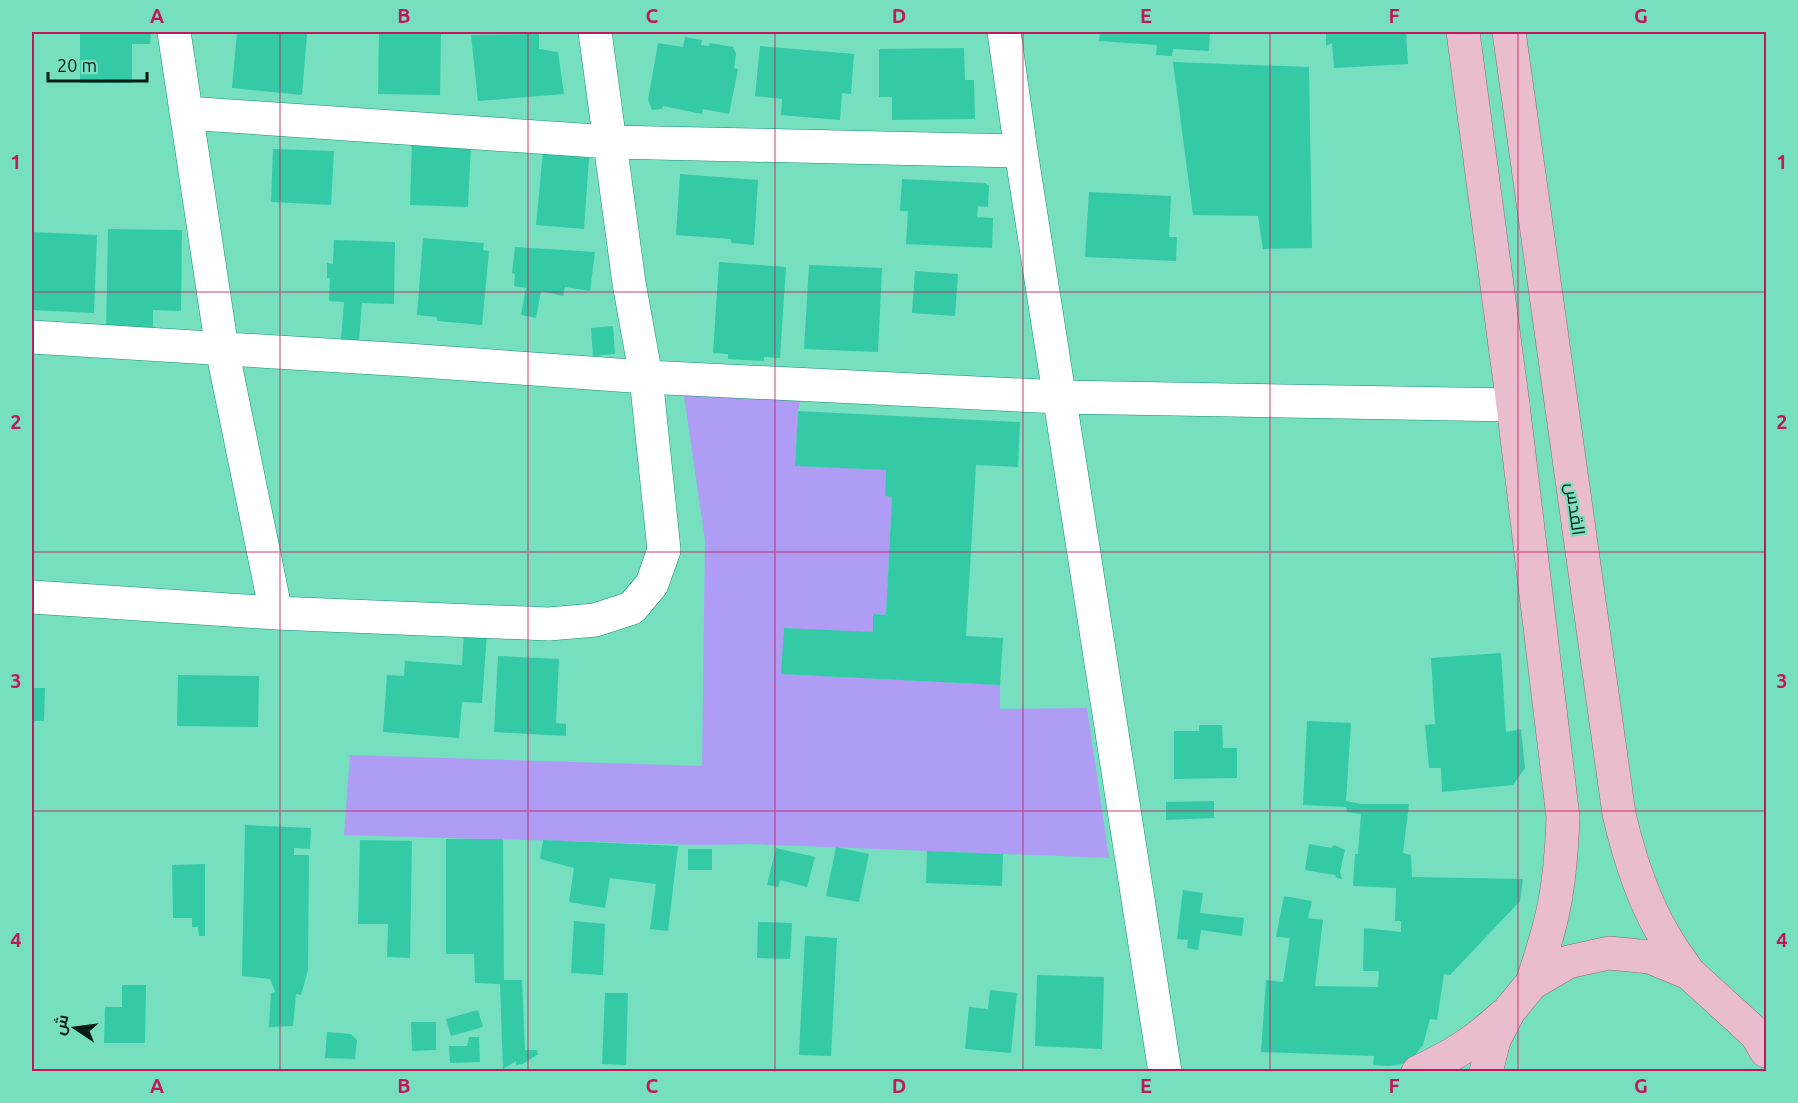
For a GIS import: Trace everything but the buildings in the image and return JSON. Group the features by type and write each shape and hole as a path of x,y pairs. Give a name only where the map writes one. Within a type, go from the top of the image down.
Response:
{"main road":[{"path":"1463,32 1513,405 1563,817 1561,859 1555,902 1532,983"},
{"name":"القدس","path":"1509,32 1619,814 1629,856 1645,897 1664,937 1689,973"},
{"path":"1418,1071 1449,1057 1481,1036 1509,1011 1532,983 1568,962 1609,953 1650,957 1689,973 1755,1034 1767,1051"},
{"path":"1486,1071 1494,1040 1509,1011"}],"street":[{"path":"174,32 222,350 276,613"},
{"path":"32,597 276,613 549,624 596,620 632,608 652,584 664,550 646,377 629,283 595,32"},
{"path":"1004,32 1165,1071"},
{"path":"186,113 610,142 1021,151"},
{"path":"32,337 646,377 1060,397 1513,405"}],"shaded area":[{"path":"683,389 801,398 798,411 795,465 886,470 885,496 892,497 886,615 874,614 873,632 782,674 1000,685 1000,709 1087,708 1109,858 750,844 701,845 344,835 350,755 702,766 705,540"}]}
